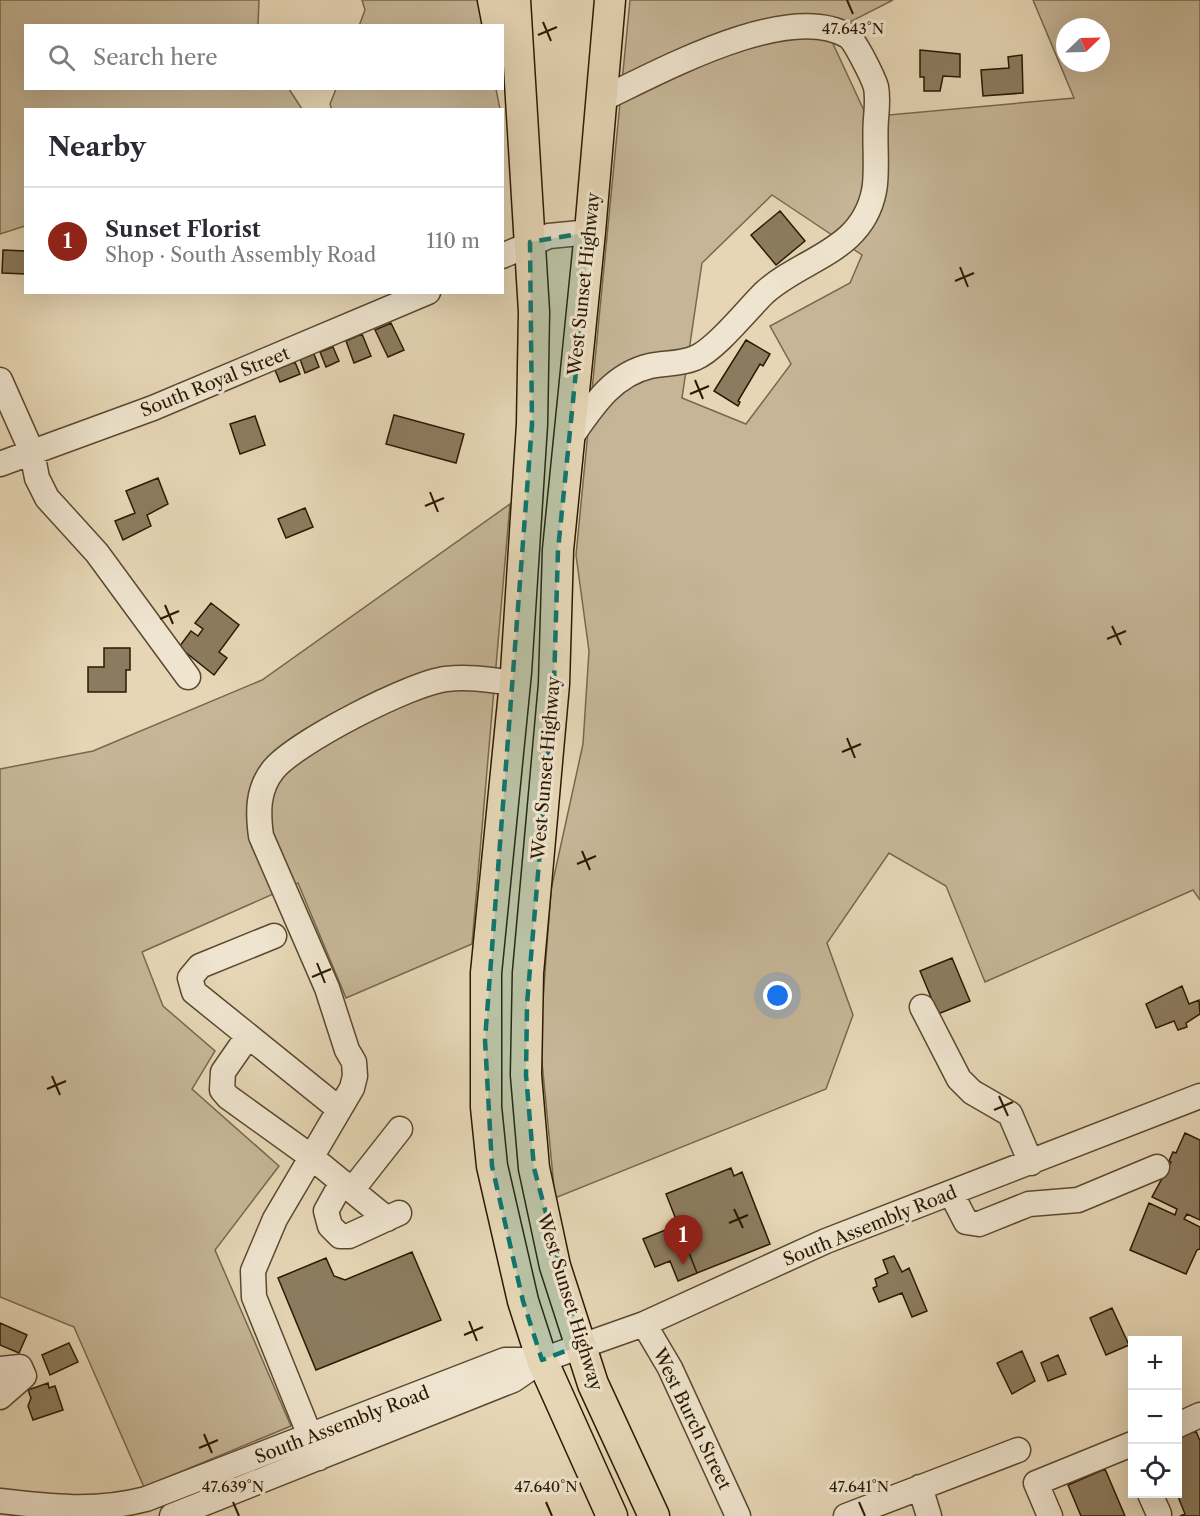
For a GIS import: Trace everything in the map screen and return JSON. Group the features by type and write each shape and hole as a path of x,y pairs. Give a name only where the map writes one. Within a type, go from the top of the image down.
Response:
{"main road":[{"path":"493,0 498,24"},
{"path":"515,0 534,312 532,424 515,683 486,973 486,1107 492,1166 506,1234 542,1359 612,1516"},
{"name":"West Sunset Highway","path":"610,0 590,232 558,550 554,684 528,973 526,1075 529,1125 540,1201 555,1266 606,1415 654,1516"},
{"path":"504,65 529,206"}],"street":[{"path":"569,440 615,381 632,371 696,358 710,348 767,291 832,252 858,225 875,191 875,85 852,39 834,28 814,26 763,32 719,45 600,100"},
{"path":"504,255 530,242 549,236 590,232"},
{"name":"South Royal Street","path":"0,464 153,408 416,295"},
{"path":"0,380 32,452 37,478 47,498 97,553 188,677"},
{"path":"315,1448 254,1297 253,1271 275,1219 352,1088 356,1076 354,1062 347,1050 327,988 261,836 258,810 262,792 272,771 287,756 315,738 413,688 445,679 474,678 515,683"},
{"path":"274,936 200,966 189,978 194,992 339,1109"},
{"path":"922,1007 959,1079 972,1092 1010,1114 1031,1163"},
{"path":"248,1036 223,1072 222,1090 228,1097 310,1156 347,1186 394,1216 349,1236 340,1236 334,1231 326,1211 347,1186 400,1129"},
{"name":"South Assembly Road","path":"172,1516 505,1360 542,1359 644,1324 826,1241 1200,1096"},
{"path":"951,1193 966,1222 979,1224 1029,1204 1078,1200 1157,1167"},
{"name":"West Burch Street","path":"644,1324 670,1368 738,1516"},
{"path":"0,1369 20,1367 24,1376 0,1397"},
{"path":"1182,1423 1200,1415"},
{"name":"South Assembly Road","path":"0,1501 87,1509 117,1507 315,1448"},
{"path":"1050,1516 1036,1483 1128,1448"},
{"path":"846,1516 1018,1450"},
{"path":"920,1487 929,1516"}],"highlighted area":[{"path":"590,232 558,550 554,684 527,1004 526,1075 534,1168 581,1345 542,1360 523,1301 492,1166 485,1040 532,424 530,242"}],"shaded area":[{"path":"0,0 259,0 258,24 24,24 24,90 290,90 301,108 24,108 24,226 0,234"},
{"path":"362,0 480,0 484,24 360,24 365,10"},
{"path":"630,0 893,0 828,33 867,117 1074,98 1063,72 1110,72 1110,18 1056,18 1056,55 1033,0 1200,0 1200,900 1193,890 985,982 946,886 889,853 827,943 853,1015 826,1089 555,1198 540,1041 551,890 583,744 589,651 576,555","holes":["772,195 862,255 850,283 770,326 791,364 746,424 682,398 702,263"]},
{"path":"336,90 496,90 500,108 331,108 330,104"},
{"path":"510,504 472,944 346,998 298,883 142,952 163,1006 215,1051 192,1089 279,1166 215,1250 291,1426 144,1487 74,1327 0,1297 0,769 93,751 262,680"}],"building":[{"path":"920,50 960,54 960,77 943,76 940,91 924,91 924,77 920,77"},
{"path":"1022,55 1023,93 983,96 981,70 1009,68 1008,57"},
{"path":"780,211 805,241 776,265 751,235"},
{"path":"3,250 24,251 24,274 2,273"},
{"path":"391,323 404,350 388,357 375,330"},
{"path":"362,334 371,356 354,363 346,341"},
{"path":"746,340 770,354 763,366 760,364 738,401 740,402 738,406 714,391"},
{"path":"333,347 339,361 326,367 320,352"},
{"path":"314,354 319,367 305,373 300,359"},
{"path":"295,362 300,374 280,382 275,370"},
{"path":"394,415 464,434 456,463 386,444"},
{"path":"255,416 265,445 240,454 230,424"},
{"path":"158,478 168,504 147,515 151,526 123,540 115,521 135,513 126,491"},
{"path":"305,508 313,527 286,538 278,519"},
{"path":"211,603 239,625 219,652 227,658 214,675 179,647 191,631 198,636 203,629 195,623"},
{"path":"104,648 130,648 130,670 126,670 126,692 88,692 88,667 104,667"},
{"path":"952,958 970,1001 938,1014 920,971"},
{"path":"1182,986 1189,1004 1199,1000 1200,1014 1186,1023 1187,1027 1178,1030 1174,1021 1156,1028 1146,1004"},
{"path":"1185,1133 1200,1140 1200,1220 1187,1214 1184,1219 1200,1227 1200,1249 1197,1250 1186,1274 1130,1250 1149,1203 1175,1215 1177,1209 1152,1197 1171,1162 1169,1161 1173,1152 1176,1153"},
{"path":"731,1168 734,1176 742,1172 770,1244 697,1273 666,1194"},
{"path":"678,1225 697,1273 678,1281 670,1261 655,1267 643,1239"},
{"path":"412,1252 441,1320 316,1370 278,1278 326,1258 334,1276 345,1280"},
{"path":"894,1256 902,1272 909,1268 927,1311 912,1317 902,1293 879,1302 873,1288 877,1286 875,1279 888,1273 883,1260"},
{"path":"1112,1308 1128,1345 1106,1355 1090,1318"},
{"path":"0,1323 27,1335 19,1353 0,1345"},
{"path":"69,1343 78,1362 50,1375 42,1355"},
{"path":"1022,1351 1035,1381 1012,1394 997,1363"},
{"path":"1058,1355 1066,1374 1048,1381 1041,1363"},
{"path":"48,1383 49,1388 55,1386 63,1410 33,1420 28,1406 31,1398 28,1390"},
{"path":"1196,1431 1200,1441 1200,1516 1180,1516 1185,1514 1179,1498 1182,1498 1182,1436"},
{"path":"1105,1469 1125,1516 1081,1516 1068,1485"}],"place":[{"name":"Sunset Florist","path":"683,1265"}]}
